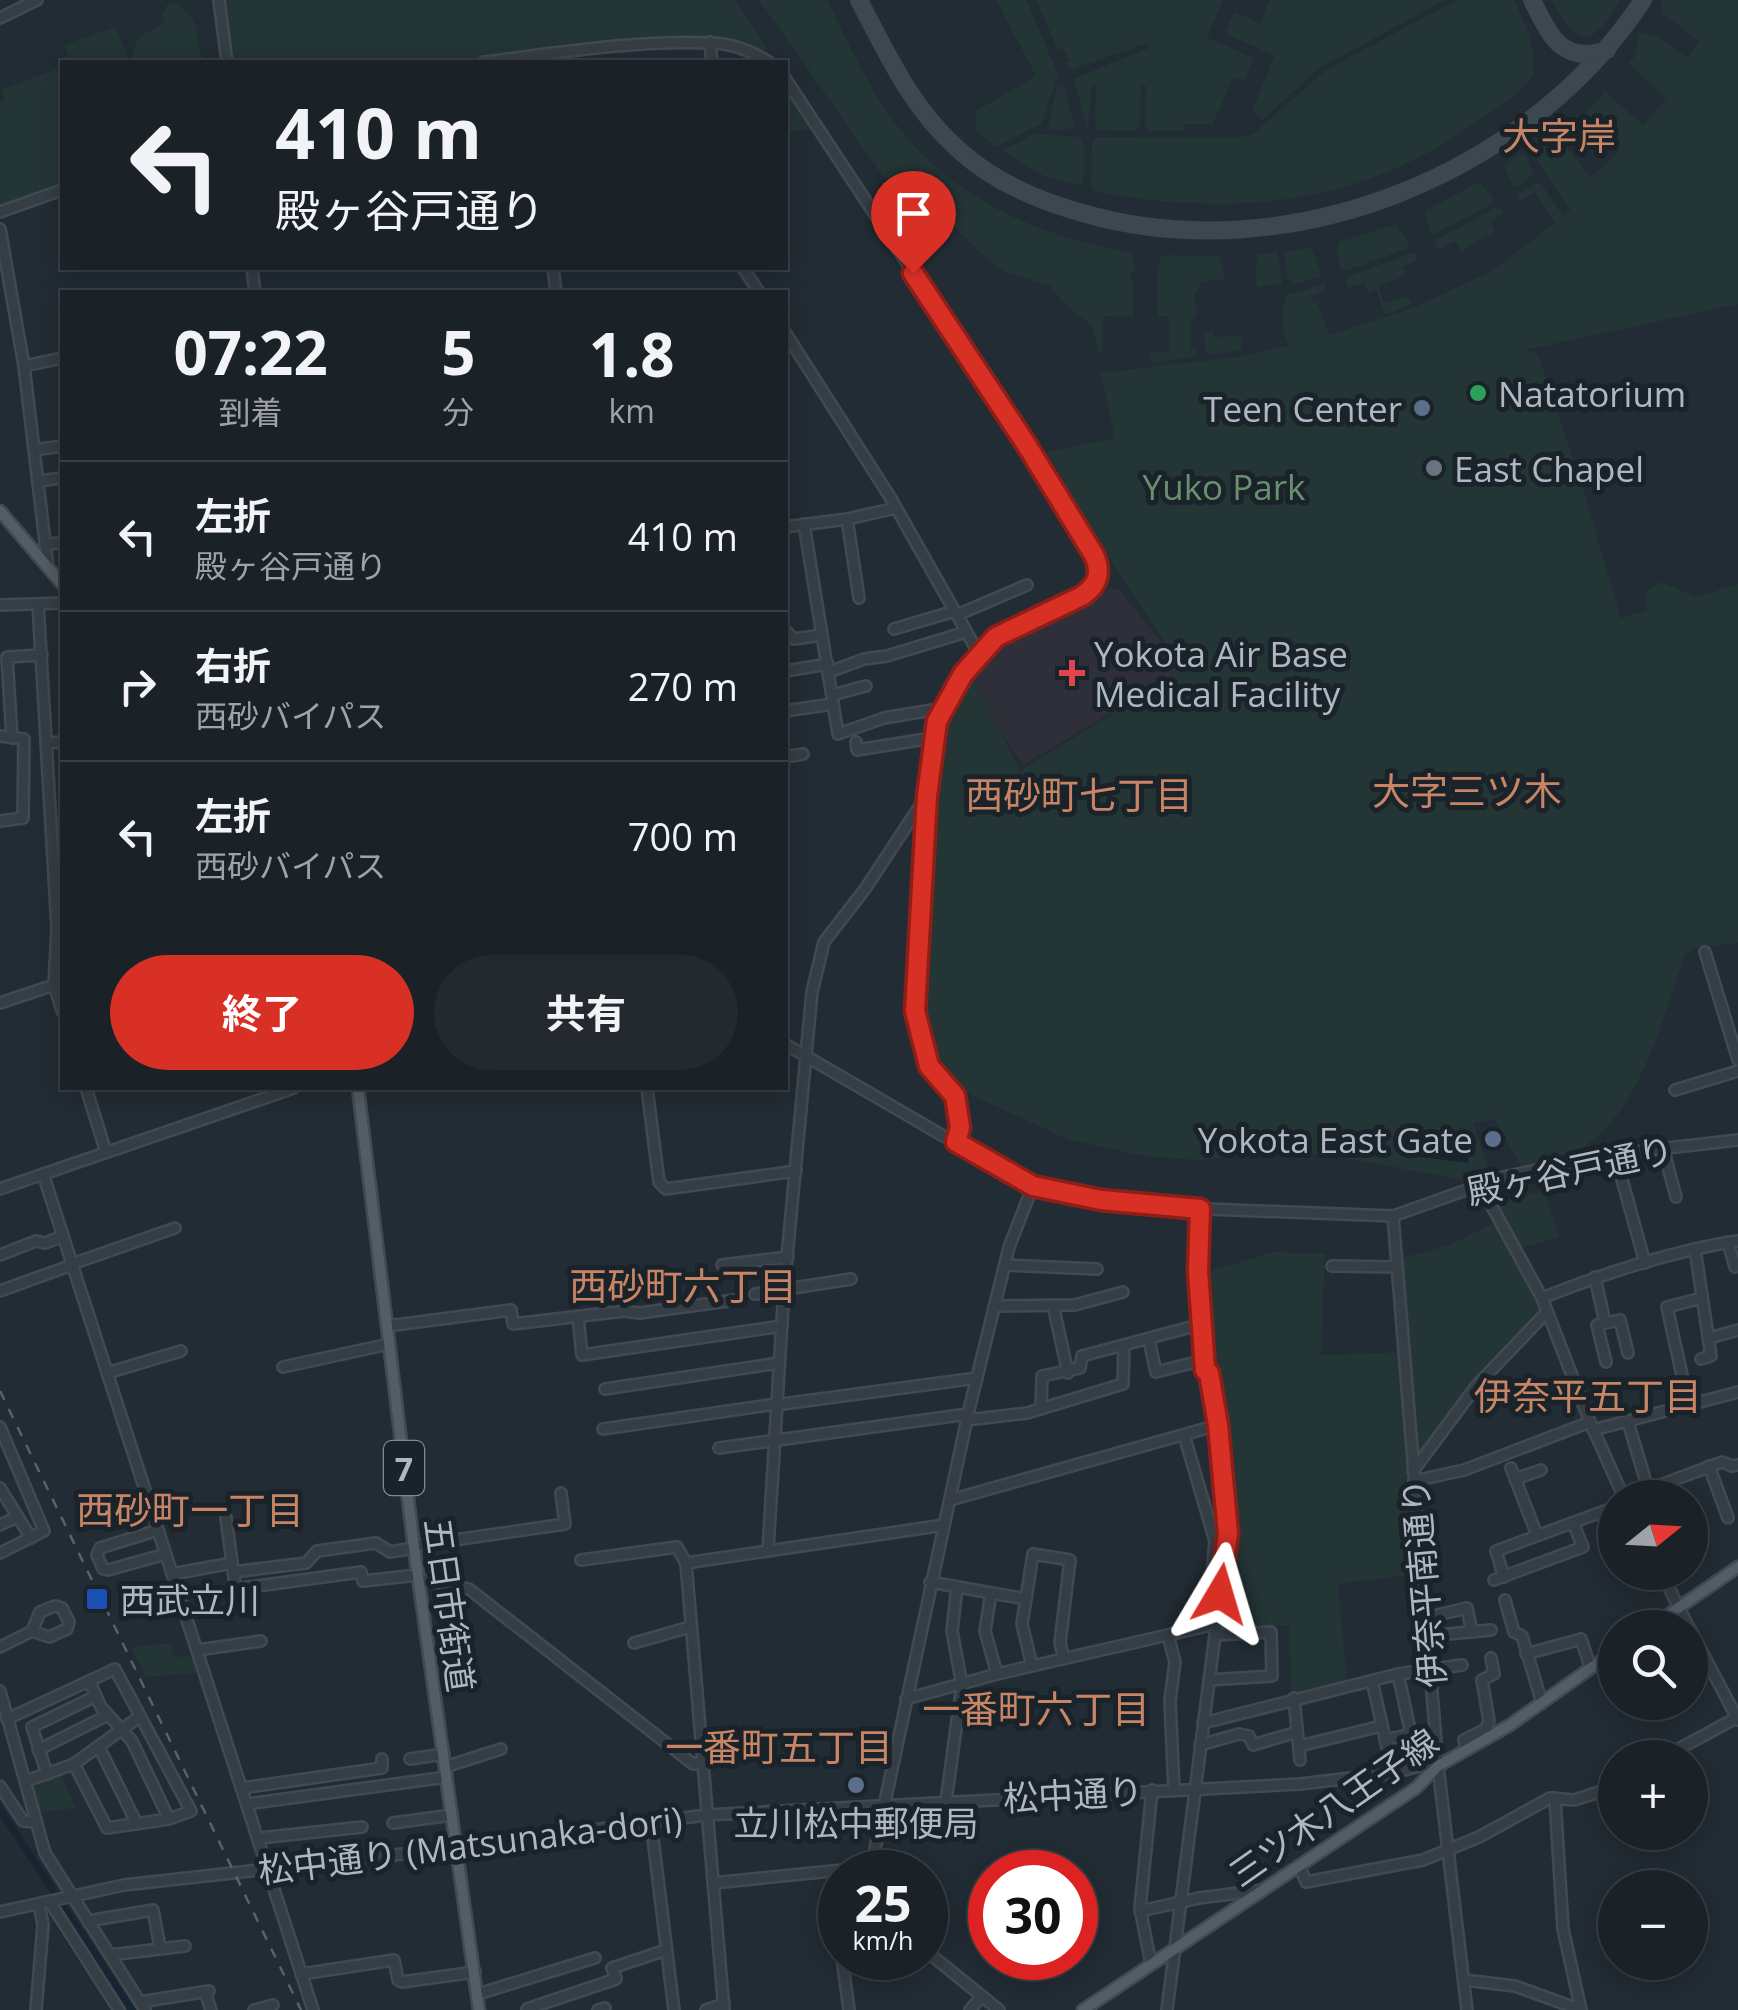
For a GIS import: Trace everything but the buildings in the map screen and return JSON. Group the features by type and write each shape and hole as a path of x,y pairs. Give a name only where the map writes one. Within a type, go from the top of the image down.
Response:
{"main road":[{"path":"0,511 60,582"},
{"name":"五日市街道","path":"358,1090 414,1547 479,2010"},
{"path":"1674,1610 1738,1566"},
{"name":"三ツ木八王子線","path":"1083,2010 1416,1788 1438,1766 1542,1703 1598,1663"}],"street":[{"path":"0,18 37,0"},
{"path":"219,0 227,60"},
{"path":"710,42 712,60"},
{"path":"527,60 710,42 738,48 764,60"},
{"path":"788,83 1026,444 1096,561 1098,580 1092,589 1005,631 979,654 963,674 932,738 915,1011 929,1066 955,1096 960,1127 956,1142"},
{"path":"0,212 60,191"},
{"path":"0,229 24,366 48,568"},
{"path":"788,337 896,508 979,654"},
{"path":"24,366 60,358"},
{"path":"34,450 60,446"},
{"path":"38,481 60,478"},
{"path":"788,527 896,508"},
{"path":"848,519 859,598"},
{"path":"804,524 838,734 884,718 944,708"},
{"path":"46,544 60,542"},
{"path":"894,628 956,613 1028,585"},
{"path":"38,604 60,927 54,984 60,1005"},
{"path":"0,605 60,604"},
{"path":"788,670 828,668 966,632"},
{"path":"788,633 794,639 822,635"},
{"path":"0,821 23,818 25,813 24,739 6,737 4,654 42,656"},
{"path":"788,709 833,699 866,686"},
{"path":"856,742 857,750 932,738"},
{"path":"47,743 60,742"},
{"path":"788,756 803,754"},
{"path":"768,1550 784,1289 812,992 824,942 927,796"},
{"path":"1705,952 1738,1060"},
{"path":"0,1002 54,984"},
{"path":"1723,1012 1738,1011"},
{"name":"殿ヶ谷戸通り","path":"788,1045 1033,1186 1101,1200 1200,1209 1393,1216 1479,1184 1615,1154 1738,1140"},
{"path":"1675,1090 1738,1071"},
{"path":"87,1090 106,1152"},
{"path":"0,1189 288,1090"},
{"path":"647,1090 660,1182 666,1189 796,1171"},
{"path":"1663,1148 1676,1197"},
{"path":"1615,1154 1645,1263"},
{"path":"43,1174 313,2010"},
{"path":"1479,1184 1542,1298 1616,1480"},
{"path":"876,1850 967,1417 1004,1264 1033,1186"},
{"path":"1200,1209 1198,1271 1204,1360 1218,1425 1232,1532 1213,1628"},
{"name":"伊奈平南通り","path":"1393,1216 1438,1766 1468,2010"},
{"path":"0,1291 175,1228"},
{"path":"0,1255 36,1241 45,1243 63,1236"},
{"path":"1542,1298 1595,1277 1733,1241 1735,1267"},
{"path":"1695,1249 1711,1356 1701,1359"},
{"path":"722,1265 788,1257"},
{"path":"1004,1264 1097,1270"},
{"path":"1332,1266 1397,1267"},
{"path":"1595,1277 1605,1323"},
{"path":"756,1294 851,1279"},
{"path":"994,1306 1075,1305 1123,1292"},
{"path":"1689,1407 1667,1308 1702,1298"},
{"path":"387,1326 511,1310 513,1324 735,1300"},
{"path":"1053,1305 1068,1373"},
{"path":"1414,1476 1477,1385 1547,1312"},
{"path":"578,1316 582,1355 782,1326"},
{"path":"1606,1362 1597,1325 1620,1320 1628,1353"},
{"path":"1041,1409 1042,1376 1080,1368 1082,1356 1202,1324"},
{"path":"1708,1338 1738,1330"},
{"path":"1149,1340 1156,1372 1204,1360"},
{"path":"283,1367 389,1344"},
{"path":"719,1448 1041,1409 1123,1384 1124,1346"},
{"path":"107,1374 181,1351"},
{"path":"606,1389 779,1363"},
{"path":"603,1429 977,1378"},
{"path":"1414,1476 1464,1470 1591,1426 1628,1422 1738,1392"},
{"path":"1628,1422 1645,1480"},
{"path":"950,1500 1218,1425"},
{"path":"0,1428 44,1531 0,1553"},
{"path":"1166,2010 1213,1628 1214,1541 1184,1435"},
{"path":"1672,1480 1722,1462 1738,1465"},
{"path":"1709,1466 1728,1518"},
{"path":"1510,1468 1537,1536"},
{"path":"1515,1480 1542,1470"},
{"path":"24,1484 1,1492 30,1538"},
{"path":"172,1574 306,1563 317,1551 376,1543 390,1552 565,1524 560,1493"},
{"path":"1573,1523 1584,1547 1499,1579 1496,1550 1598,1513"},
{"path":"0,1525 17,1517"},
{"path":"226,1518 236,1594 362,1572 363,1582 418,1577 469,1589 636,1722 693,1764 701,1763"},
{"path":"686,1566 944,1525"},
{"path":"158,1530 104,1546 96,1556 103,1569 108,1570 166,1554"},
{"path":"582,1560 677,1547 686,1566 724,2007 706,2010"},
{"path":"1032,1666 1023,1632 1034,1554 1070,1560 1060,1643 1064,1658"},
{"path":"930,1582 1026,1599"},
{"path":"946,1801 962,1685 952,1631 957,1587"},
{"path":"1670,1590 1680,1610"},
{"path":"991,1593 985,1632 997,1674"},
{"path":"1505,1600 1514,1632 1522,1636 1542,1703"},
{"path":"1425,1618 1467,1608 1472,1632"},
{"path":"634,1643 690,1628"},
{"path":"906,1699 1168,1635 1213,1628 1271,1632 1272,1676 1209,1680"},
{"path":"0,1647 35,1629"},
{"path":"1428,1636 1492,1630"},
{"path":"1168,1635 1175,1662 1170,1701 1174,1789"},
{"path":"1526,1654 1581,1640 1591,1668"},
{"path":"197,1650 250,1648 261,1641"},
{"path":"1466,1749 1464,1740 1486,1729 1489,1721 1482,1680 1494,1674 1491,1658"},
{"path":"1696,1740 1738,1718 1708,1662"},
{"path":"1203,1724 1398,1674 1462,1665"},
{"path":"7,1719 115,1669 191,1812 169,1820 105,1827 74,1764"},
{"path":"1385,1740 1411,1734 1398,1674"},
{"path":"1372,1681 1393,1773"},
{"path":"89,1682 108,1715 132,1741 169,1820"},
{"path":"0,1691 56,1900 119,2010"},
{"path":"47,1774 32,1727 96,1696"},
{"path":"1294,1698 1300,1760"},
{"path":"38,1750 108,1715"},
{"path":"26,1781 74,1764 139,1717"},
{"path":"1299,1746 1382,1726"},
{"path":"1200,1745 1239,1734 1249,1736 1253,1745 1297,1732"},
{"path":"99,1747 137,1824"},
{"path":"247,1804 445,1766 501,1749"},
{"path":"242,1788 382,1768 382,1759"},
{"path":"410,1759 445,1766"},
{"name":"松中通り","path":"706,1815 1300,1784 1438,1766"},
{"path":"0,1786 23,1821 36,1822"},
{"path":"1151,1964 1140,1911 1152,1790"},
{"path":"1300,1865 1306,1882 1423,1860 1448,1852 1554,1798 1574,1800 1598,1792"},
{"path":"1554,1798 1562,1928 1581,2010"},
{"path":"393,1823 452,1815"},
{"name":"松中通り (Matsunaka-dori)","path":"0,1912 124,1885 457,1848 706,1815"},
{"path":"651,1822 674,2010"},
{"path":"259,1838 357,1826"},
{"path":"713,1883 818,1874"},
{"path":"1140,1911 1262,1890"},
{"path":"56,1900 88,1921 142,2006 207,1991 211,2010"},
{"path":"36,2010 44,1925 56,1900"},
{"path":"88,1921 153,1910 160,1947"},
{"path":"110,1955 184,1943 185,1946"},
{"path":"526,2009 616,1979 612,1968 666,1950"},
{"path":"478,1994 595,1958"},
{"path":"301,1974 394,1960 398,1980 402,1982 475,1972"},
{"path":"948,1969 999,2010"},
{"path":"843,1980 845,2009"},
{"path":"1464,1980 1515,1986 1581,2010"},
{"path":"970,2010 982,1996"},
{"path":"254,2010 273,2005"}],"shaded area":[{"path":"1110,588 1119,589 1183,670 1023,765 967,683 1000,645 1033,619 1088,603"}],"green space":[{"path":"223,0 734,0 767,48 763,55 720,40 475,60 231,60"},
{"path":"759,0 827,0 892,119 927,159 979,199 1068,238 1133,253 1133,317 1103,316 1103,352 1099,353 1091,325 1064,304 1051,286 1008,273 985,257 912,187 897,196"},
{"path":"996,0 1026,0 1058,74 1041,124 995,147 976,130 976,111 1036,76"},
{"path":"1036,0 1223,0 1207,37 1253,58 1245,81 1233,77 1213,124 1184,124 1183,131 1149,131 1145,126 1146,86 1141,85 1140,124 1135,131 1099,130 1095,125 1096,85 1092,84 1088,128 1073,79 1149,48 1148,43 1069,70 1064,48 1058,50"},
{"path":"1270,0 1445,0 1318,69 1262,120 1252,111 1274,56 1225,33 1234,12 1260,23"},
{"path":"1457,0 1514,0 1532,47 1533,76 1508,100 1435,149 1390,171 1296,198 1198,203 1147,200 1096,192 1091,187 1092,143 1096,137 1238,138 1253,134 1326,70"},
{"path":"1552,0 1621,0 1602,27 1586,37 1570,28"},
{"name":"Yuko Park","path":"1660,0 1738,0 1738,304 1526,350 1538,354 1621,618 1647,610 1646,592 1661,582 1697,597 1738,584 1738,943 1695,947 1685,955 1655,1043 1628,1100 1587,1145 1556,1162 1522,1168 1495,1119 1473,1123 1491,1176 1467,1181 1325,1154 1292,1152 1199,1160 1150,1157 1069,1140 954,1087 932,1072 915,1011 935,737 963,682 966,684 972,676 1020,771 1183,670 1090,528 1047,452 1115,438 1101,373 1244,356 1289,345 1283,320 1286,295 1325,284 1327,290 1311,296 1329,335 1411,309 1492,271 1555,223 1535,192 1521,200 1517,194 1540,182 1563,216 1570,210 1530,149 1532,146 1553,128 1557,132 1551,141 1568,149 1591,177 1619,152 1585,113 1605,92 1643,125 1666,99 1629,63 1635,56 1639,33 1657,36 1687,58 1699,41 1663,14"},
{"path":"174,3 192,18 200,55 206,60 131,60 139,39 165,22 162,15 167,5"},
{"path":"115,27 129,60 70,60 64,45"},
{"path":"60,68 60,186 0,207 0,103 5,100 1,90"},
{"path":"788,82 820,130 788,131"},
{"path":"1063,85 1075,125 1070,129 1052,129 1048,124 1057,88"},
{"path":"1035,134 1081,137 1085,149 1083,186 1044,176 1002,151"},
{"path":"1520,154 1525,155 1533,174 1513,187 1504,165"},
{"path":"1479,182 1492,196 1492,204 1430,233 1425,211"},
{"path":"1499,206 1504,213 1490,221 1495,231 1461,251 1455,241 1438,250 1434,241"},
{"path":"1395,224 1410,245 1408,248 1345,271 1341,269 1336,254 1339,242"},
{"path":"1309,247 1322,276 1293,285 1284,252"},
{"path":"1278,252 1282,284 1257,287 1258,255"},
{"path":"1414,252 1418,260 1402,267 1405,276 1378,286 1384,303 1406,296 1412,304 1385,315 1376,290 1368,293 1364,283 1348,288 1345,278"},
{"path":"1162,255 1219,256 1225,279 1202,282 1195,294 1191,349 1196,350 1195,357 1151,363 1151,352 1169,351 1169,316 1158,316 1158,266"},
{"path":"1213,331 1214,337 1241,335 1241,350 1210,354 1205,349 1204,332"},
{"path":"1544,1191 1559,1237 1521,1249 1491,1203"},
{"path":"1496,1222 1544,1312 1493,1358 1411,1471 1418,1574 1338,1584 1347,1681 1291,1693 1289,1625 1219,1629 1230,1532 1206,1371 1201,1274 1273,1252 1325,1254 1321,1355 1404,1352 1398,1259 1450,1245"},
{"path":"171,1643 173,1657 194,1656 200,1672 146,1677 131,1647"},
{"path":"60,1772 76,1808 40,1812 32,1782"}],"water":[{"path":"1411,1136 1465,1143 1469,1163 1405,1155"},
{"path":"0,1803 136,2010 128,2010 0,1816"}],"waterway":[{"path":"56,1924 112,2010"}],"taxiway":[{"path":"859,0 902,80 927,117 973,162 1003,181 1035,197 1086,214 1164,228 1242,229 1321,217 1398,194 1470,160 1536,115 1594,62 1643,0"},
{"path":"1532,0 1559,44 1578,53 1607,50"}],"railway":[{"path":"0,1391 301,2010"}],"place":[{"name":"Natatorium","path":"1478,393"},
{"name":"Teen Center","path":"1422,408"},
{"name":"East Chapel","path":"1434,468"},
{"name":"Yokota Air Base Medical Facility","path":"1072,673"},
{"name":"Yokota East Gate","path":"1493,1139"},
{"name":"西武立川","path":"97,1599"},
{"name":"立川松中郵便局","path":"856,1785"}],"district":[{"name":"大字岸","path":"1559,135"},
{"name":"大字三ツ木","path":"1467,790"},
{"name":"西砂町七丁目","path":"1079,794"},
{"name":"西砂町六丁目","path":"683,1285"},
{"name":"伊奈平五丁目","path":"1588,1395"},
{"name":"西砂町一丁目","path":"190,1509"},
{"name":"一番町六丁目","path":"1036,1708"},
{"name":"一番町五丁目","path":"779,1746"}],"route":[{"path":"913,273 1035,458 1094,555 1098,570 1098,580 1082,596 996,637 972,661 937,721 924,831 917,1026 929,1066 955,1096 960,1127 956,1142 1033,1186 1101,1200 1200,1209 1198,1271 1205,1370 1209,1373 1218,1425 1228,1533 1220,1594"}]}
